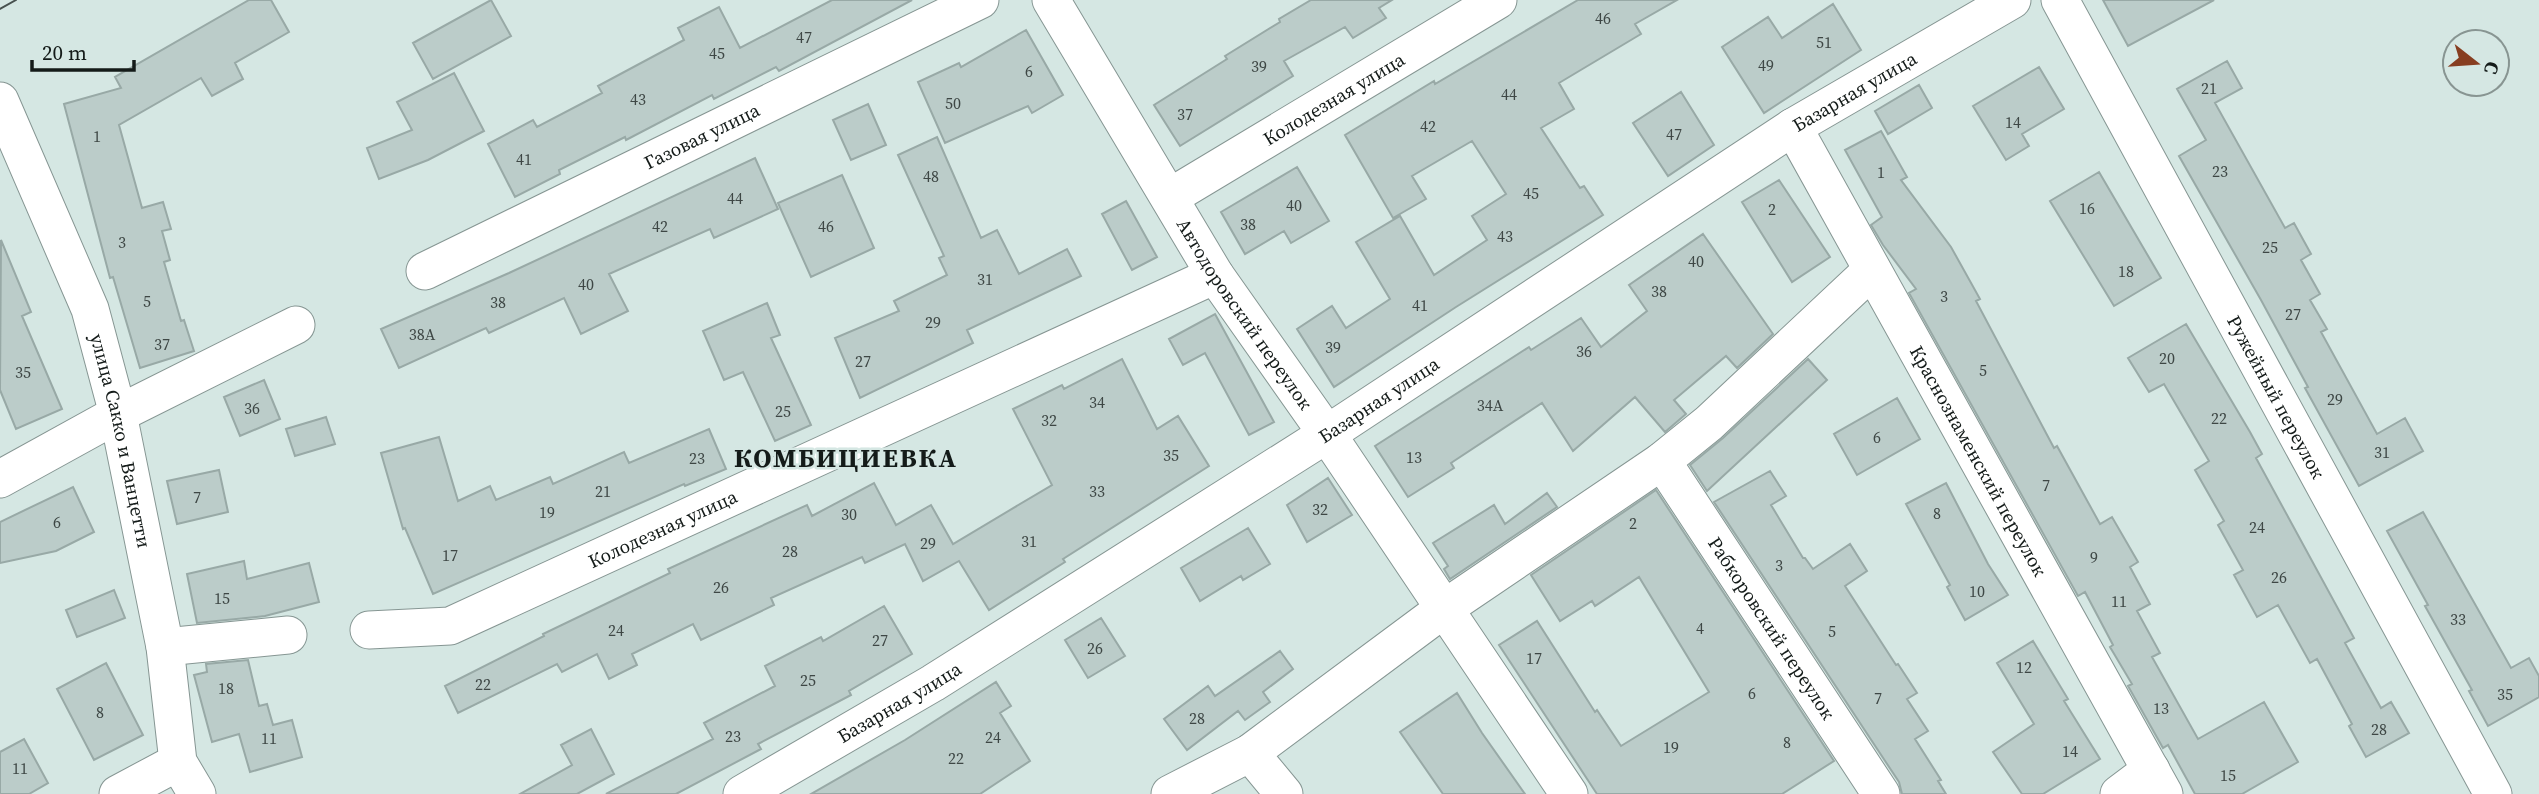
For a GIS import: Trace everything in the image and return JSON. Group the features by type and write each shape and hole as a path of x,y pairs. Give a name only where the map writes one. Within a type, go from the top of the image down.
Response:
{"street":[{"name":"Газовая улица","path":"425,271 980,0"},
{"name":"Автодоровский переулок","path":"1052,0 1215,275 1327,434 1569,794"},
{"name":"Колодезная улица","path":"1170,197 1498,0"},
{"name":"Базарная улица","path":"742,794 933,683 1327,434 1793,127 2012,0"},
{"name":"Ружейный переулок","path":"2060,0 2493,794"},
{"name":"улица Сакко и Ванцетти","path":"0,101 90,309 118,414 165,647 178,762 197,794"},
{"name":"Краснознаменский переулок","path":"1793,127 2158,782"},
{"path":"1170,794 1250,753 1445,608 1662,461 1709,423 1872,270"},
{"name":"Колодезная улица","path":"369,631 450,626 1215,275"},
{"path":"0,479 118,414 296,326"},
{"name":"Рабкоровский переулок","path":"1662,461 1881,794"},
{"path":"165,647 288,635"},
{"path":"1250,753 1284,794"},
{"path":"118,794 178,762"},
{"path":"2119,794 2158,782"}],"building":[{"path":"249,0 271,0 289,32 235,63 243,79 212,96 201,78 119,125 142,208 163,202 171,229 162,231 170,260 164,262 181,321 184,320 194,351 140,368 113,277 110,278 64,104 121,88 115,77"},
{"path":"491,0 511,36 433,79 413,43"},
{"path":"832,0 912,0 779,71 776,67 714,99 712,95 626,140 625,137 559,170 560,174 515,197 488,144 533,120 537,127 602,93 598,86 684,40 678,28 719,7 740,48"},
{"path":"1311,0 1392,0 1379,8 1386,18 1353,38 1345,27 1284,61 1293,76 1180,146 1154,105 1227,59 1225,56"},
{"path":"1578,0 1677,0 1635,24 1641,34 1559,83 1574,109 1541,128 1580,188 1584,186 1603,215 1334,387 1297,329 1332,306 1346,328 1390,299 1356,242 1400,216 1434,275 1487,240 1472,216 1506,194 1472,141 1412,176 1426,199 1393,218 1345,135 1434,81 1435,84"},
{"path":"2103,0 2214,0 2128,46"},
{"path":"1833,4 1861,50 1764,113 1722,47 1768,17 1782,38"},
{"path":"1026,30 1063,95 1032,113 1028,106 945,143 918,82 959,63 961,67"},
{"path":"2227,61 2242,88 2215,103 2285,228 2294,223 2311,254 2301,260 2320,294 2310,300 2327,329 2321,332 2377,434 2405,418 2423,451 2359,486 2261,300 2179,156 2206,140 2177,89"},
{"path":"2039,67 2064,109 2022,134 2029,146 2006,160 1973,106"},
{"path":"454,73 484,131 428,160 379,179 367,148 412,130 397,102"},
{"path":"1919,85 1932,108 1888,134 1875,111"},
{"path":"1681,92 1714,145 1668,176 1633,123"},
{"path":"868,104 886,145 851,160 833,120"},
{"path":"1881,131 1907,177 1901,180 1951,247 1980,299 1976,301 2054,448 2057,446 2100,524 2112,517 2138,562 2130,567 2150,604 2137,611 2160,653 2152,657 2198,739 2264,702 2298,762 2242,794 2195,794 2168,745 2163,748 2128,686 2132,684 2110,647 2113,645 2085,592 2078,596 1909,293 1916,289 1871,225 1882,217 1845,150"},
{"path":"937,137 981,238 997,230 1019,274 1067,249 1081,276 967,330 973,343 860,398 835,338 899,311 894,301 947,275 939,258 944,256 898,155"},
{"path":"755,158 778,209 714,238 710,229 609,274 628,311 581,334 564,298 489,333 486,328 399,368 381,329 509,273"},
{"path":"1297,167 1329,221 1291,243 1284,231 1245,254 1221,212"},
{"path":"2099,172 2161,278 2114,306 2050,201"},
{"path":"842,175 874,248 811,277 778,203"},
{"path":"1779,180 1830,257 1792,282 1742,202"},
{"path":"1126,201 1157,257 1132,270 1102,214"},
{"path":"1703,234 1773,334 1737,368 1726,356 1674,400 1686,414 1665,432 1635,397 1573,451 1542,403 1451,463 1454,468 1408,497 1375,446 1529,347 1531,350 1581,318 1601,347 1647,311 1629,285"},
{"path":"1,240 31,312 22,316 62,409 16,429 0,390"},
{"path":"767,303 780,335 771,338 811,425 775,441 743,372 724,380 703,331"},
{"path":"1215,314 1274,422 1249,435 1205,353 1183,365 1169,339"},
{"path":"2186,324 2262,454 2256,458 2354,638 2345,643 2381,708 2391,702 2409,733 2366,757 2349,726 2352,724 2317,659 2310,663 2278,605 2257,617 2234,575 2243,570 2218,525 2224,521 2195,470 2209,461 2164,384 2149,392 2128,358"},
{"path":"1122,359 1157,429 1178,416 1209,466 1063,559 1065,562 989,610 959,561 923,581 905,544 865,563 862,557 771,598 774,605 701,640 693,624 632,654 637,665 609,679 597,654 562,672 557,664 458,713 445,686 544,636 543,634 670,573 668,569 807,505 812,516 874,483 896,525 931,505 953,544 1052,485 1013,409 1062,385 1064,389"},
{"path":"1808,359 1827,380 1707,491 1690,465"},
{"path":"264,380 280,419 240,436 224,397"},
{"path":"1897,398 1920,439 1857,475 1834,434"},
{"path":"326,417 335,444 295,456 286,429"},
{"path":"709,429 726,469 685,486 684,484 433,594 405,528 403,529 381,453 439,437 458,501 490,486 496,500 550,477 553,484 624,452 629,463"},
{"path":"219,470 228,512 177,524 167,481"},
{"path":"1770,471 1786,496 1771,505 1803,558 1813,569 1850,544 1867,571 1845,586 1917,693 1907,699 1928,731 1915,739 1941,780 1938,781 1946,794 1902,794 1899,782 1714,502"},
{"path":"1328,478 1352,515 1307,542 1287,505"},
{"path":"1946,483 1988,564 2008,595 1965,620 1947,587 1950,585 1906,504"},
{"path":"73,487 94,532 56,551 0,563 0,522"},
{"path":"1656,490 1834,761 1782,794 1597,794 1499,645 1537,621 1595,712 1597,710 1621,746 1709,692 1639,577 1595,606 1592,601 1560,621 1531,575"},
{"path":"1547,493 1557,507 1450,579 1444,569 1448,566 1433,543 1494,505 1505,524"},
{"path":"2423,512 2511,668 2529,658 2539,676 2539,697 2488,726 2469,691 2472,690 2425,606 2428,605 2387,531"},
{"path":"1248,528 1270,564 1243,580 1241,576 1200,601 1181,568"},
{"path":"244,561 247,579 309,563 319,602 265,616 197,623 187,574"},
{"path":"114,590 125,618 77,637 66,610"},
{"path":"884,606 912,654 849,691 851,695 758,744 761,749 676,794 606,794 713,739 704,723 775,686 765,666 821,637 823,641"},
{"path":"1101,618 1125,656 1088,678 1065,640"},
{"path":"2033,641 2068,699 2064,701 2100,759 2043,794 2022,794 1993,752 2034,724 1997,663"},
{"path":"1280,651 1293,669 1263,692 1270,702 1245,720 1238,711 1187,750 1164,719 1208,686 1215,696"},
{"path":"248,660 259,706 267,704 273,725 292,720 302,757 250,772 239,734 212,742 194,675 207,672 206,664"},
{"path":"106,663 143,735 94,760 57,689"},
{"path":"996,682 1011,706 1000,713 1030,761 980,794 811,794 905,740"},
{"path":"1457,693 1525,794 1443,794 1400,732"},
{"path":"591,729 614,774 577,794 520,794 572,765 561,745"},
{"path":"24,739 48,783 29,794 0,794 0,752"}],"tram line":[{"path":"0,9 16,0"}],"district":[{"name":"КОМБИЦИЕВКА","path":"846,458"}]}
